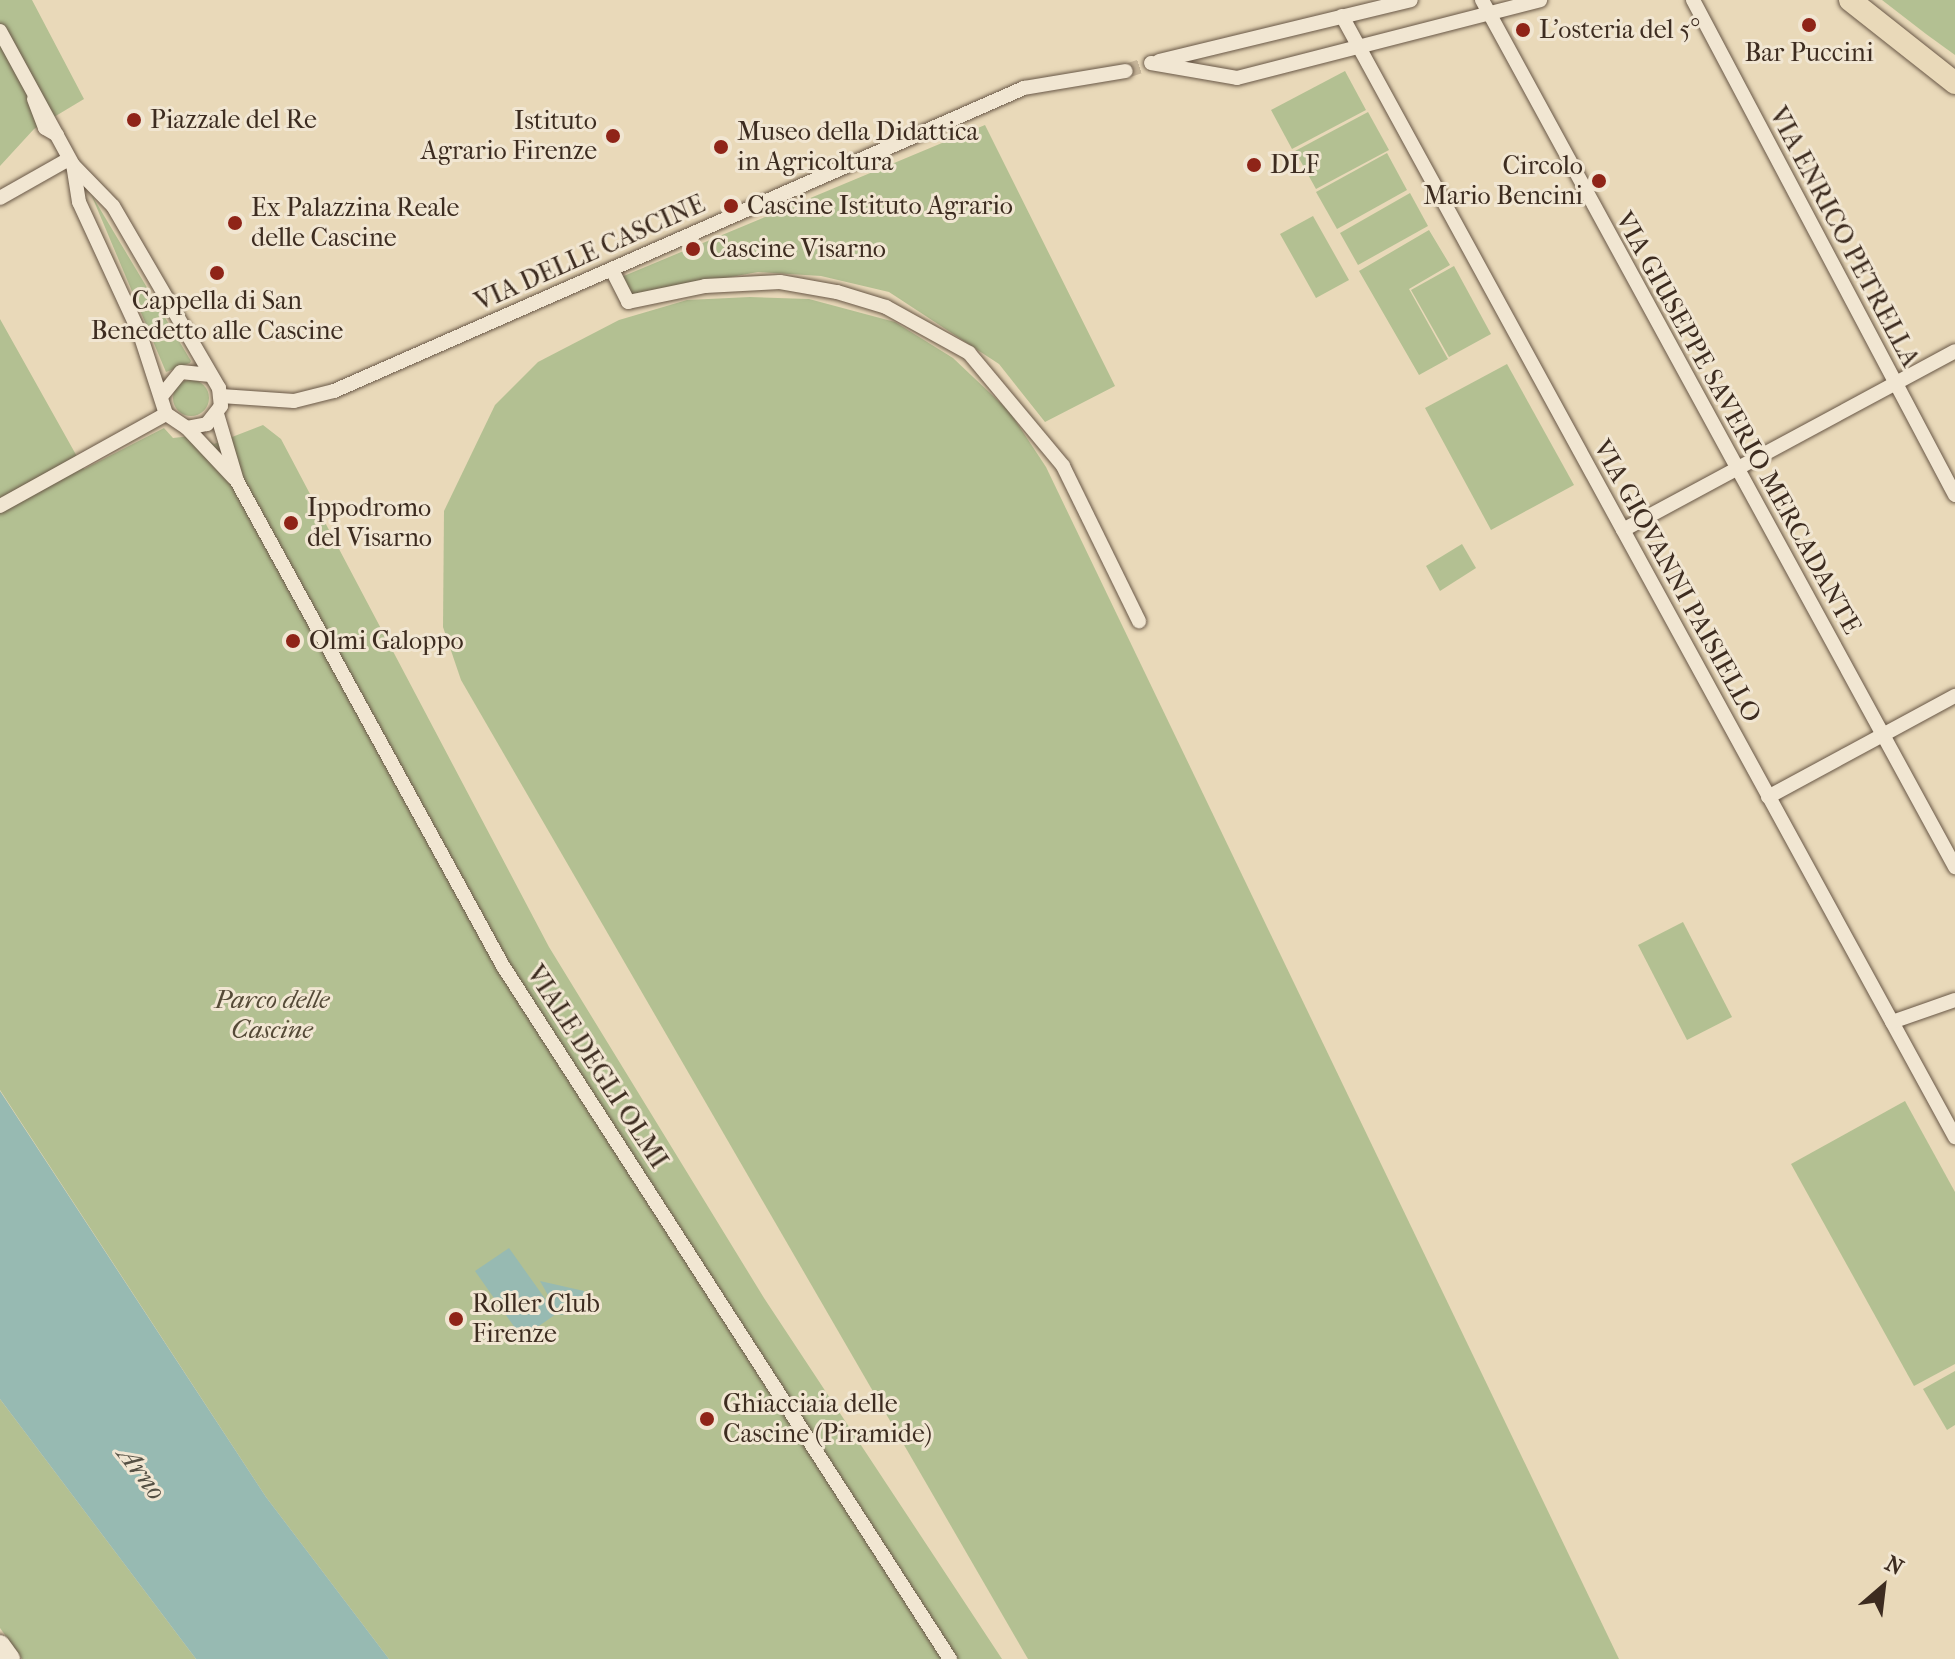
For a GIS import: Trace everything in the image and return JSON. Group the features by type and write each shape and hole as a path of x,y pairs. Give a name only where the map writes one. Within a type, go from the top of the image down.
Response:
{"main road":[{"path":"1846,1 1955,83"}],"street":[{"path":"1411,0 1151,63 1230,78 1359,48 1485,7 1540,0"},
{"name":"VIA ENRICO PETRELLA","path":"1693,0 1893,383 1955,495"},
{"name":"VIA GIUSEPPE SAVERIO MERCADANTE","path":"1485,7 1735,470 1955,867"},
{"path":"1342,16 1359,48"},
{"path":"0,31 33,90 45,128 57,135 71,162 79,202 163,394 166,414 187,428 217,414 221,396 113,206 71,162"},
{"name":"VIA GIOVANNI PAISIELLO","path":"1359,48 1955,1137"},
{"name":"VIA DELLE CASCINE","path":"221,396 306,400 612,270 1024,88 1126,71"},
{"path":"0,198 71,162"},
{"path":"612,270 620,297 630,303 735,284 837,292 886,307 969,353 1063,466 1139,621"},
{"path":"1623,530 1955,351"},
{"path":"163,394 181,372 208,375"},
{"path":"0,506 166,414"},
{"name":"VIALE DEGLI OLMI","path":"217,414 237,481 503,966 950,1659"},
{"name":"VIALE DEGLI OLMI","path":"187,428 237,481"},
{"path":"1768,797 1955,696"},
{"path":"1892,1022 1955,1000"},
{"path":"0,1645 10,1659"}],"green space":[{"path":"0,0 32,0 84,99 34,129 0,166"},
{"path":"1882,0 1955,0 1955,55 1926,34"},
{"name":"DLF","path":"1345,71 1366,110 1292,149 1271,110"},
{"name":"DLF","path":"1368,112 1389,150 1316,189 1295,151"},
{"path":"985,125 1115,386 1045,422 999,364 889,292 821,276 758,272 627,296 619,278"},
{"path":"1387,153 1407,190 1337,229 1316,192"},
{"path":"1410,193 1428,226 1358,265 1340,233"},
{"path":"91,194 191,361 190,363 166,372"},
{"name":"DLF","path":"1313,216 1349,280 1316,298 1280,234"},
{"path":"1429,230 1450,265 1409,289 1448,359 1419,375 1359,271"},
{"path":"1454,266 1491,334 1449,357 1411,290"},
{"path":"750,297 809,299 895,322 953,358 1009,411 1046,467 1619,1659 1028,1659 461,680 443,627 444,511 495,405 538,362 619,320 687,300"},
{"name":"Parco delle Cascine","path":"0,319 84,469 164,428 173,438 200,435 214,444 263,425 281,439 549,947 764,1298 1002,1659 389,1659 266,1497 0,1090"},
{"path":"1507,364 1574,485 1491,530 1425,408"},
{"path":"191,380 204,385 209,398 204,411 191,416 178,411 173,398 178,385"},
{"path":"1462,544 1476,568 1440,591 1426,566"},
{"path":"1683,922 1732,1017 1687,1040 1638,945"},
{"path":"1905,1101 1955,1192 1955,1364 1914,1386 1791,1164"},
{"path":"1955,1371 1955,1425 1947,1430 1923,1389"},
{"path":"0,1399 196,1659 22,1659 0,1628"}],"water":[{"name":"Arno","path":"0,1091 266,1497 389,1659 196,1659 0,1399"},
{"path":"509,1248 556,1314 522,1338 475,1271"},
{"path":"540,1281 584,1291 580,1313 559,1315"}],"tunnel":[{"path":"1126,71 1151,63"}],"place":[{"name":"Bar Puccini","path":"1809,25"},
{"name":"L'osteria del 5°","path":"1523,30"},
{"name":"Piazzale del Re","path":"134,120"},
{"name":"Istituto Agrario Firenze","path":"613,136"},
{"name":"Museo della Didattica in Agricoltura","path":"721,147"},
{"name":"DLF","path":"1254,165"},
{"name":"Circolo Mario Bencini","path":"1599,181"},
{"name":"Cascine Istituto Agrario","path":"731,206"},
{"name":"Ex Palazzina Reale delle Cascine","path":"235,223"},
{"name":"Cascine Visarno","path":"693,249"},
{"name":"Cappella di San Benedetto alle Cascine","path":"217,273"},
{"name":"Ippodromo del Visarno","path":"291,523"},
{"name":"Olmi Galoppo","path":"293,641"},
{"name":"Roller Club Firenze","path":"456,1319"},
{"name":"Ghiacciaia delle Cascine (Piramide)","path":"707,1419"}]}
